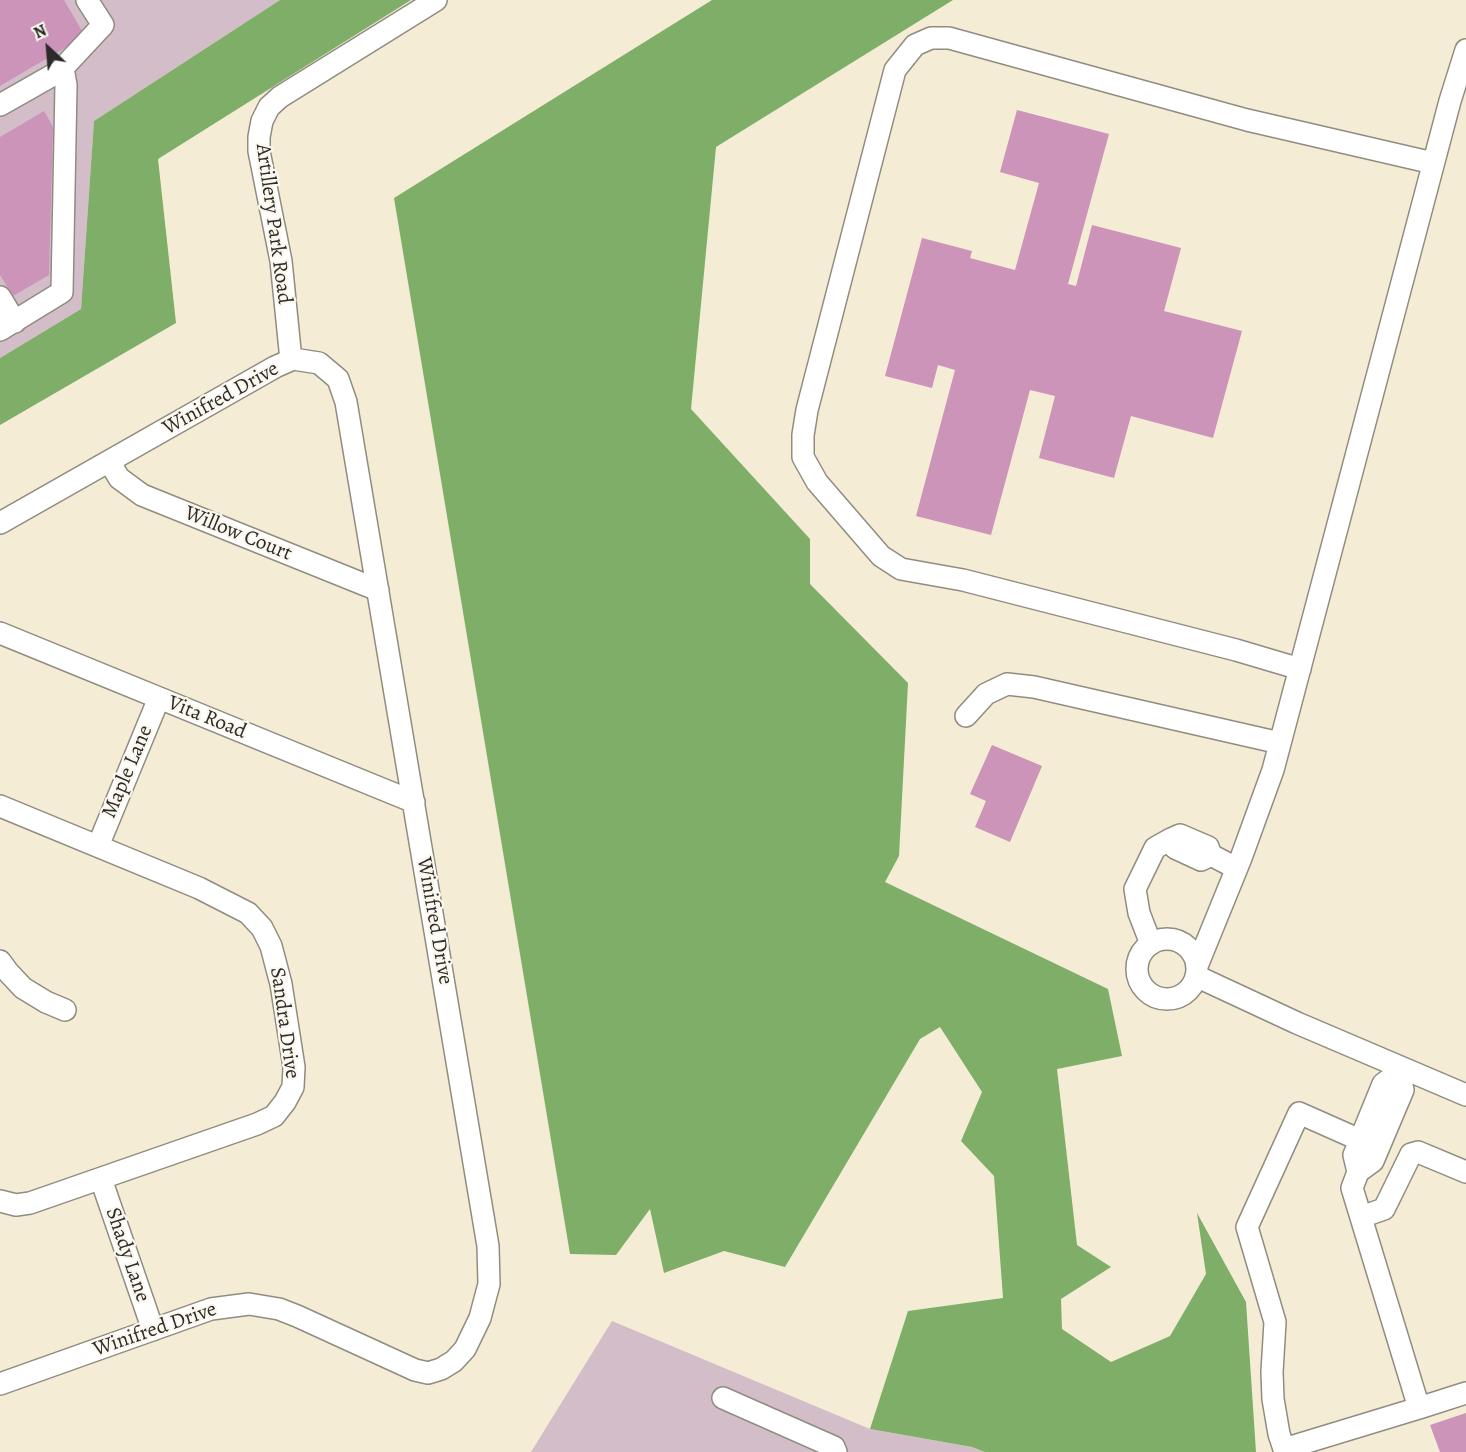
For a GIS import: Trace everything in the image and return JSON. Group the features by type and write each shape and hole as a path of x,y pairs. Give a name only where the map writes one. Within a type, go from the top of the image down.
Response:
{"street":[{"path":"0,105 63,68 103,26 87,0"},
{"name":"Artillery Park Road","path":"291,360 281,261 259,151 262,121 269,107 280,97 436,0"},
{"path":"1300,669 1224,647 963,580 901,569 881,556 817,482 803,457 803,435 807,410 892,81 902,59 915,45 931,38 949,38 1246,120 1433,163"},
{"path":"1196,971 1194,956 1188,948 1169,939 1151,944 1139,958 1137,976 1147,992 1165,999 1176,998 1192,986 1273,770 1433,163 1466,50"},
{"path":"0,297 7,326 62,292 66,85 63,68"},
{"name":"Winifred Drive","path":"0,523 291,360 319,363 338,379 342,388 414,802 488,1246 489,1284 480,1318 465,1349 454,1361 441,1369 428,1373 415,1370 297,1316 249,1304 223,1306 0,1384"},
{"name":"Willow Court","path":"109,461 119,478 142,495 378,590"},
{"name":"Vita Road","path":"0,633 414,802"},
{"path":"966,716 986,694 1007,684 1034,687 1280,743"},
{"name":"Maple Lane","path":"98,846 159,698"},
{"name":"Sandra Drive","path":"0,806 199,888 248,913 262,928 271,946 281,984 294,1067 293,1087 285,1102 274,1116 257,1124 30,1203 16,1205 0,1201"},
{"path":"1151,944 1139,913 1135,889 1155,848 1180,835 1208,847 1211,855 1236,868"},
{"path":"0,961 23,988 65,1010"},
{"path":"1196,971 1297,1023 1401,1070 1466,1095"},
{"path":"1358,1172 1354,1155 1383,1084 1401,1070"},
{"path":"1401,1070 1403,1090 1373,1161 1358,1172 1352,1188 1419,1408"},
{"path":"1360,1140 1299,1113 1247,1227 1275,1322 1273,1399 1284,1451 1466,1393"},
{"path":"1360,1217 1384,1209 1411,1154 1418,1152 1466,1172"},
{"name":"Shady Lane","path":"101,1179 153,1330"},
{"path":"723,1398 834,1448 836,1452"}],"shaded area":[{"path":"0,0 280,0 94,121 81,309 0,358"},
{"path":"612,1321 870,1429 972,1447 985,1452 531,1452"}],"green space":[{"path":"280,0 411,0 158,159 176,323 0,425 0,358 81,309 94,121"},
{"path":"712,0 953,0 716,147 691,409 810,539 810,584 908,683 899,856 885,882 1108,989 1122,1056 1057,1069 1077,1245 1111,1267 1061,1299 1062,1329 1111,1362 1170,1336 1206,1274 1197,1213 1246,1302 1256,1452 985,1452 972,1447 870,1429 908,1311 1003,1298 994,1176 961,1141 982,1092 940,1027 920,1039 785,1267 724,1251 664,1273 650,1209 616,1255 570,1254 394,198"}],"building":[{"path":"0,0 64,0 85,36 0,86"},
{"path":"1017,110 1109,134 1068,284 1076,286 1092,225 1181,248 1164,311 1242,331 1213,438 1131,416 1114,478 1039,458 1055,396 1030,390 991,535 916,516 955,370 938,365 932,388 885,376 922,238 972,251 970,258 1015,270 1039,183 1000,172"},
{"path":"44,111 53,127 49,275 13,296 0,275 0,137"},
{"path":"992,745 1042,766 1010,842 975,827 986,801 970,794"},
{"path":"1466,1413 1466,1452 1440,1452 1430,1425"}]}
